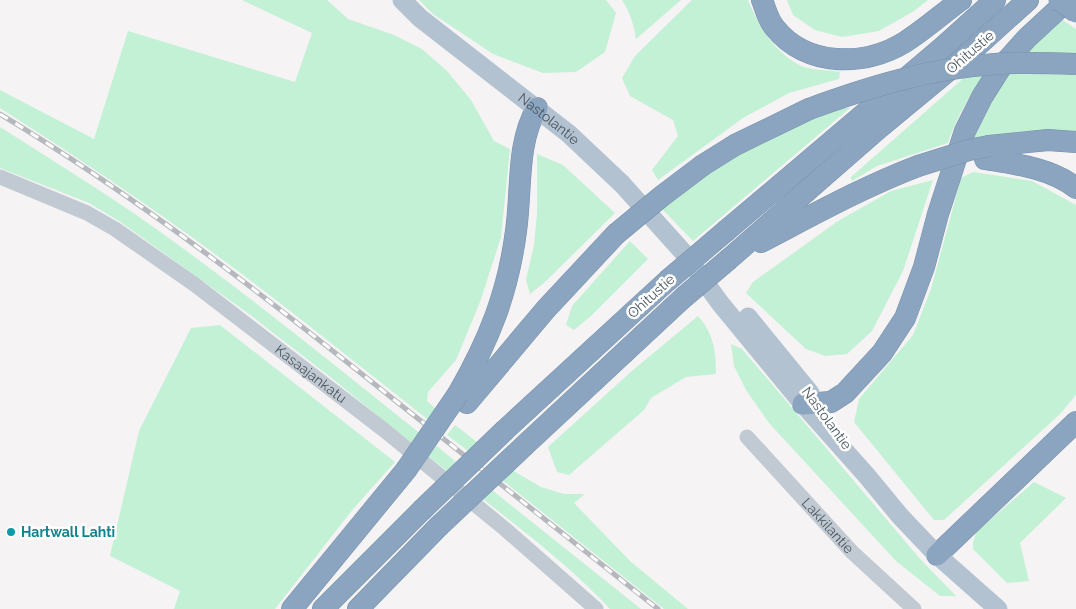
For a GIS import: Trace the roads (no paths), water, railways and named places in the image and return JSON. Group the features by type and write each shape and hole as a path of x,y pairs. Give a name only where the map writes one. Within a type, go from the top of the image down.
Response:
{"highway":[{"path":"762,0 774,27 786,40 803,51 820,57 854,60 877,55 904,42 960,0"},
{"name":"Ohitustie","path":"323,609 421,511 506,430 668,281 943,47 995,0"},
{"name":"Ohitustie","path":"358,609 438,527 684,298 879,128 966,56 1028,0"},
{"path":"1059,0 1076,12"},
{"path":"811,404 832,402 845,393 882,353 905,318 924,267 938,214 965,131 982,97 1000,67 1027,38 1068,0"},
{"path":"292,609 463,399 546,309 616,234 703,165 734,145 809,109 887,83 929,73 995,64 1076,64"},
{"path":"463,399 505,289 517,229 523,152 527,129 537,108"},
{"path":"730,259 837,201 880,180 918,166 968,159 1048,140 1076,142"},
{"path":"987,153 1049,174 1076,188"},
{"path":"937,555 1076,422"}],"main road":[{"name":"Nastolantie","path":"402,0 420,18 569,134 622,184 683,252 720,303 811,404 900,516 937,555 998,609"}],"street":[{"name":"Kasaajankatu","path":"0,177 87,212 115,228 186,279 392,436 505,529 596,609"},
{"name":"Lakkilantie","path":"747,437 852,552 914,609"}],"railway":[{"path":"0,114 52,146 152,214 249,286 658,609"}],"place":[{"name":"Hartwall Lahti","path":"11,532"}]}
